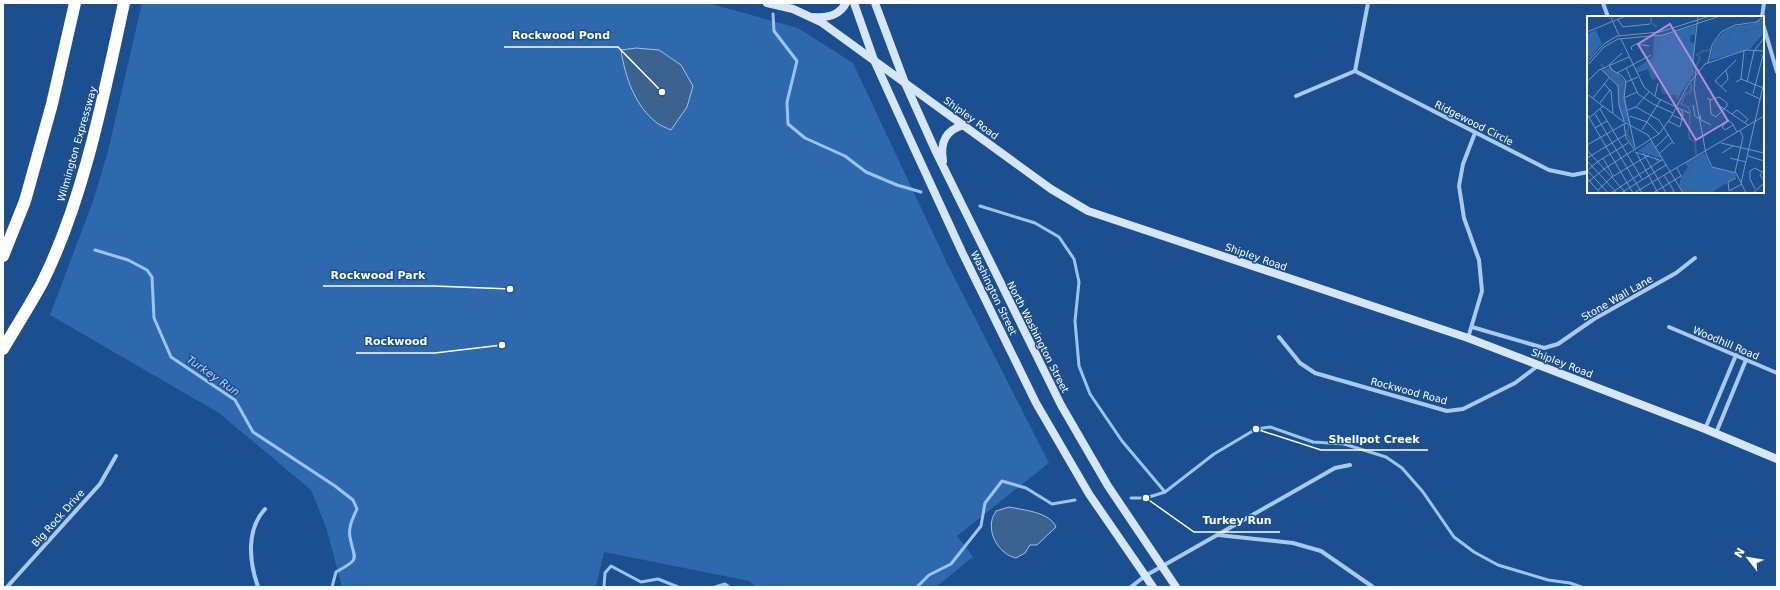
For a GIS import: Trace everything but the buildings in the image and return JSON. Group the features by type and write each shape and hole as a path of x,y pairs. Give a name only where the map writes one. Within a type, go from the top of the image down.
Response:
{"highway":[{"path":"3,256 25,201 52,104 75,3"},
{"name":"Wilmington Expressway","path":"3,349 42,283 61,239 82,176 106,83 124,3"}],"main road":[{"name":"Shipley Road","path":"767,3 793,9 813,17 1051,189 1088,211 1468,338 1716,433 1777,459"},
{"path":"813,17 832,16 841,11 846,3"},
{"name":"Washington Street","path":"854,3 874,60 941,206 1036,403 1089,494 1145,576"},
{"path":"875,3 905,83"},
{"name":"North Washington Street","path":"905,83 958,198 1061,405 1108,486 1176,587"},
{"path":"948,176 942,152 942,142 946,135 952,130 964,125"},
{"path":"1145,576 1153,587"}],"street":[{"path":"1296,96 1355,72 1368,3"},
{"path":"1603,3 1608,16"},
{"path":"1762,16 1764,3"},
{"path":"1764,27 1777,72"},
{"name":"Ridgewood Circle","path":"1355,72 1549,170 1573,175 1587,172"},
{"path":"1468,338 1482,291 1478,260 1464,218 1459,186 1463,164 1475,133"},
{"name":"Stone Wall Lane","path":"1472,327 1544,348 1558,344 1594,319 1676,273 1695,258"},
{"name":"Woodhill Road","path":"1669,327 1777,373"},
{"name":"Rockwood Road","path":"1279,337 1300,363 1315,374 1447,411 1464,409 1514,383 1539,364"},
{"path":"1705,429 1736,355"},
{"path":"1716,433 1746,360"},
{"name":"Big Rock Drive","path":"7,587 100,484 116,456"},
{"path":"1131,587 1145,576 1335,468 1350,465"},
{"path":"258,587 253,566 251,536 254,525 265,509"},
{"path":"1217,534 1293,543 1321,551 1373,587"}],"shaded area":[{"path":"142,3 708,3 798,28 853,63 947,263 1049,463 957,536 973,557 936,587 756,587 749,581 604,552 596,587 341,587 326,527 311,490 219,413 50,315 93,201 108,151"},
{"path":"636,48 659,50 681,65 693,86 687,107 671,130 659,124 649,116 637,100 632,90 625,70 621,50"},
{"path":"1009,507 1036,512 1048,518 1056,527 1037,545 1030,545 1025,553 1016,558 1005,553 997,544 991,526 992,519 996,511"}],"waterway":[{"path":"773,14 774,31 797,61 787,102 788,124 805,138 845,156 866,172 897,185 921,192"},
{"path":"980,206 1035,223 1059,237 1074,259 1079,282 1075,321 1079,366 1090,394 1122,441 1165,492 1214,454 1256,429 1270,427 1313,442 1344,444 1386,457 1402,468 1423,492 1454,537 1474,552 1498,565 1548,580 1570,583 1581,587"},
{"name":"Turkey Run","path":"95,250 128,260 147,270 152,277 154,318 171,357 235,400 253,432 335,486 353,500 357,509 351,523 350,530 354,558 350,564 336,572 332,587"},
{"name":"Turkey Run","path":"917,587 929,575 951,564 981,526 985,503 1002,481 1026,488 1052,504 1075,500"},
{"name":"Turkey Run","path":"1131,498 1146,498 1165,492"},
{"name":"Turkey Run","path":"604,587 605,573 611,566 641,582 658,579 678,587"},
{"name":"Turkey Run","path":"715,587 725,584 729,587"}],"place":[{"name":"Rockwood Pond","path":"662,92"},
{"name":"Rockwood Park","path":"510,289"},
{"name":"Rockwood","path":"502,345"},
{"name":"Shellpot Creek","path":"1256,429"},
{"name":"Turkey Run","path":"1146,498"}]}
